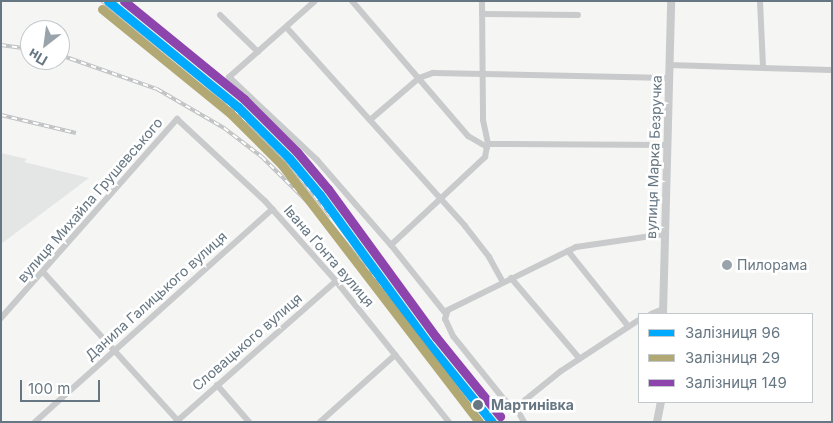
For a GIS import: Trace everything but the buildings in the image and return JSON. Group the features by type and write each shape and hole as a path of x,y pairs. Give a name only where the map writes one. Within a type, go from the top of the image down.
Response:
{"street":[{"path":"315,1 287,28 229,77 316,160 391,245 446,314 448,327 463,349 502,397 520,409 524,422"},
{"path":"352,1 468,136 488,145 667,145"},
{"path":"391,245 484,156 488,145 484,138 482,1"},
{"name":"вулиця Марка Безручка","path":"663,311 671,1"},
{"path":"760,1 763,68"},
{"path":"482,14 578,15"},
{"path":"220,15 258,52"},
{"path":"287,28 440,199 489,257 503,282"},
{"path":"669,65 832,70"},
{"path":"370,120 419,78 433,73 669,78"},
{"name":"Івана Ґонта вулиця","path":"177,120 272,209 336,281 450,422"},
{"name":"вулиця Михайла Грушевського","path":"1,318 44,273 177,120"},
{"name":"Данила Галицького вулиця","path":"34,422 272,209"},
{"path":"446,314 452,308 576,247 664,234"},
{"path":"568,251 628,326"},
{"path":"44,273 177,421"},
{"path":"512,278 580,359"},
{"name":"Словацького вулиця","path":"177,421 336,281"},
{"path":"520,409 525,400 580,359 638,321"},
{"path":"320,422 395,355"},
{"path":"217,386 249,422"},
{"path":"657,422 661,403"}],"shaded area":[{"path":"1,153 27,159 24,162 89,178 1,244"}],"railway":[{"path":"102,1 202,81 256,130 287,161 331,217"},
{"path":"1,45 20,48"},
{"path":"70,59 157,89 224,128 262,157 330,224 428,343"},
{"path":"1,115 76,133"}],"rail line":[{"name":"96","path":"108,1 238,107 289,158 320,195 428,343 492,422"},
{"name":"149","path":"124,1 244,99 297,152 328,189 436,337 500,416"},
{"name":"29","path":"102,9 231,114 282,165 479,422"}],"place":[{"name":"Пилорама","path":"727,265"},
{"name":"Мартинівка","path":"478,405"}]}
